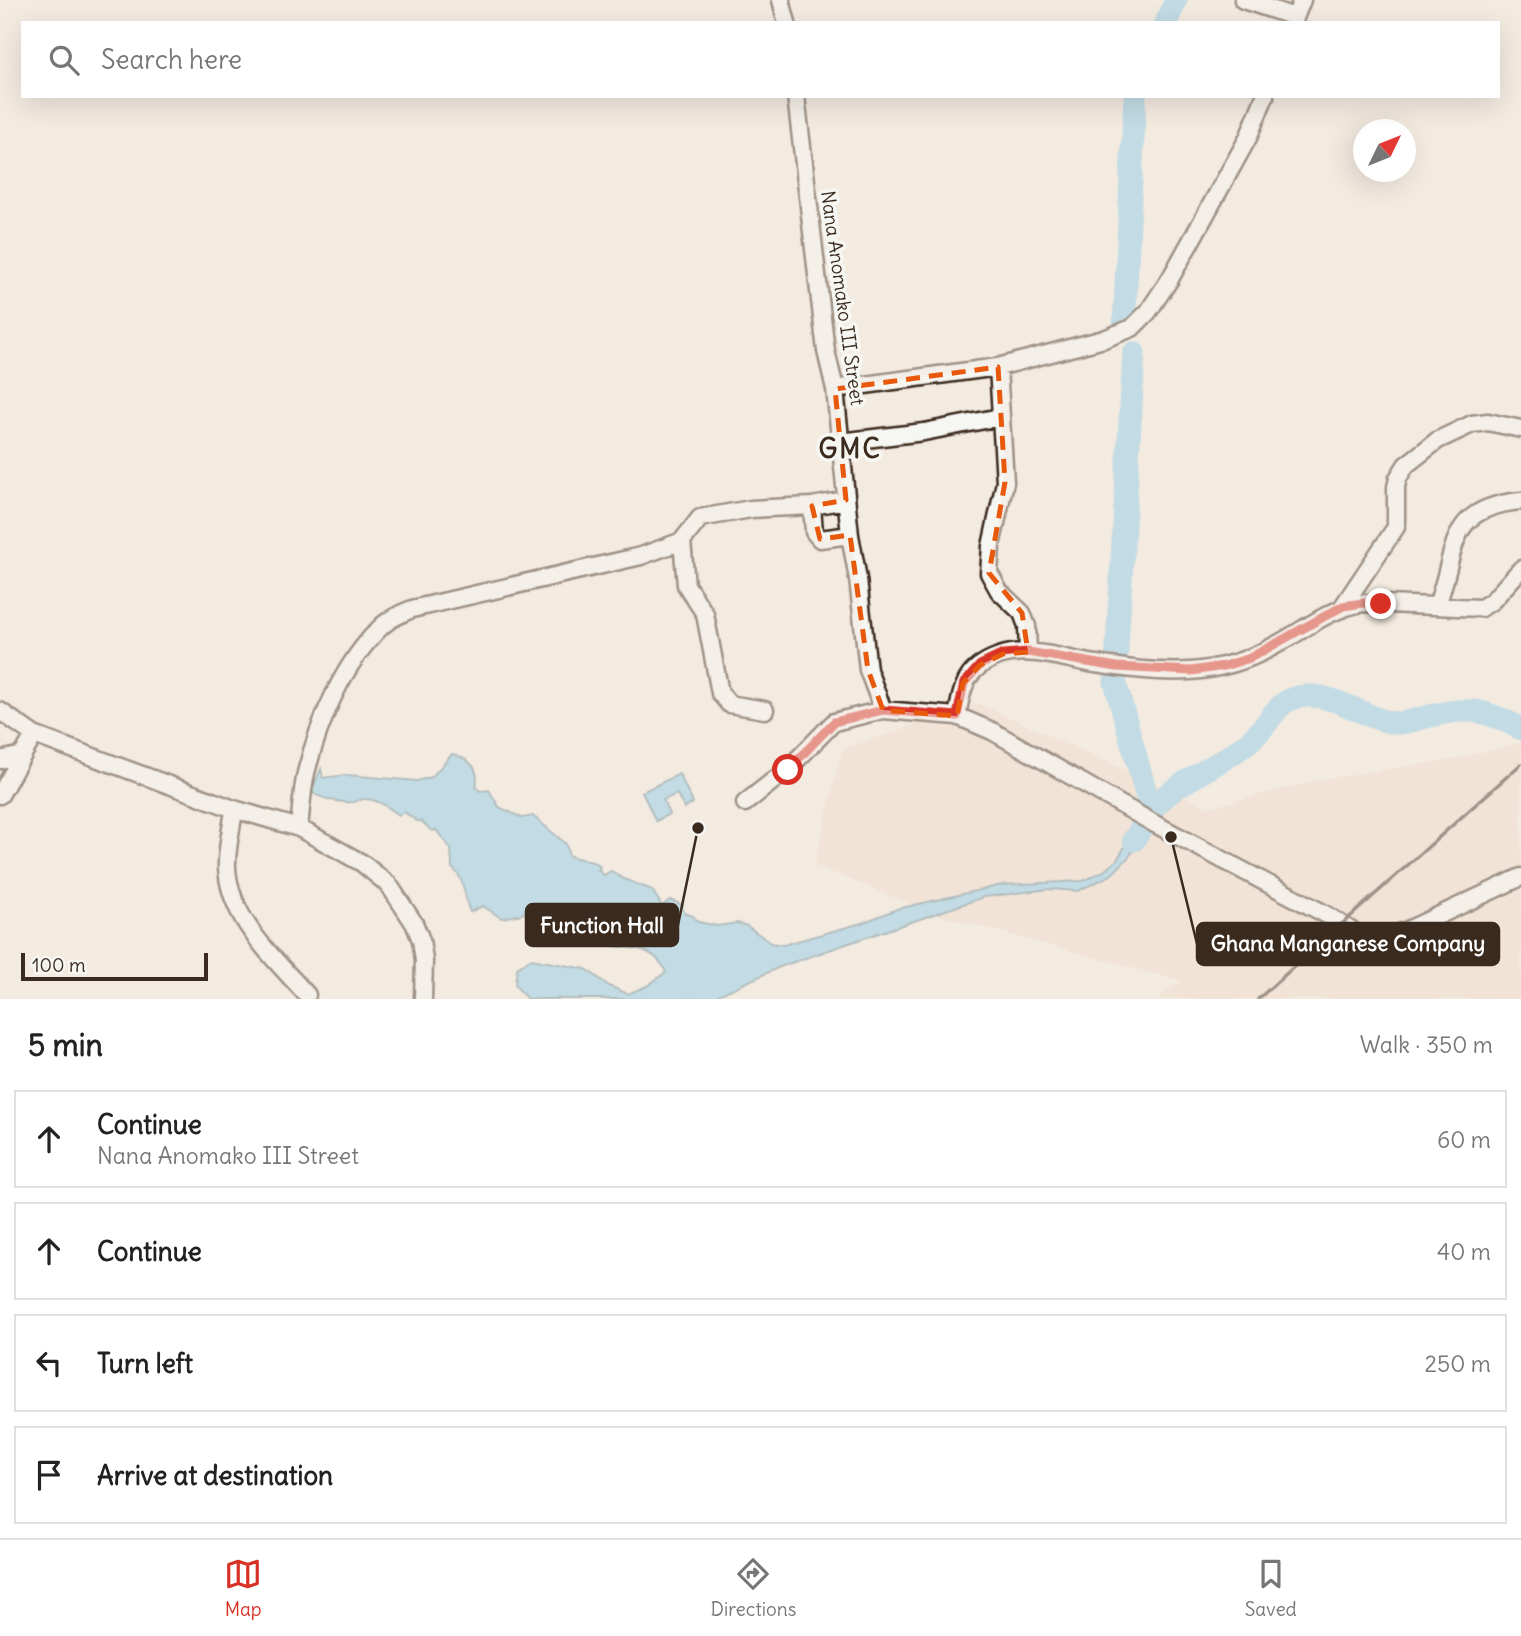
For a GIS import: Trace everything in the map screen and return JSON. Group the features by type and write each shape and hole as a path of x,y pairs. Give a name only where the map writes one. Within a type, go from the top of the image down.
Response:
{"street":[{"path":"781,0 786,21"},
{"path":"1242,0 1294,20 1302,0"},
{"name":"Nana Anomako III Street","path":"796,98 826,351 835,389 850,536 858,579 868,670 883,710"},
{"path":"835,389 998,367 1104,339 1132,328 1142,320 1170,279 1248,138 1264,98"},
{"path":"998,367 1005,482 992,535 989,573 999,591 1021,613 1027,626 1028,652"},
{"path":"840,442 924,432 1000,417"},
{"path":"1343,606 1396,527 1396,487 1406,465 1438,440 1472,424 1488,422 1521,429"},
{"path":"299,828 305,775 322,720 345,675 384,624 412,609 641,556 682,541 700,518 751,509 812,506 846,500"},
{"path":"1437,606 1455,544 1466,520 1488,509 1521,501"},
{"path":"812,506 817,537 850,536"},
{"path":"682,541 686,585 705,614 720,693 729,704 765,710"},
{"path":"957,716 964,683 980,665 1003,654 1028,652 1117,667 1164,671 1202,669 1250,658 1343,606 1363,603 1475,610 1485,606 1521,569"},
{"path":"745,803 788,770 834,722 883,710 957,716 978,723 1136,814 1326,915 1372,944 1521,877"},
{"path":"0,711 34,735 130,768 234,809 299,828 362,863 389,885 403,903 421,940 424,960 423,999"},
{"path":"0,794 34,735"},
{"path":"0,760 23,755"},
{"path":"234,809 227,867 232,896 243,920 275,961 307,995"}],"highlighted area":[{"path":"998,367 1005,482 989,573 1022,613 1028,652 1003,654 980,665 963,683 957,716 883,710 868,670 850,535 820,539 812,506 846,500 835,389"}],"shaded area":[{"path":"977,703 1209,808 1324,779 1450,760 1521,743 1521,999 1158,999 1182,981 935,914 815,865 842,750"}],"water":[{"path":"452,754 472,765 477,780 476,787 480,791 489,790 499,807 522,818 533,816 566,844 569,856 596,863 600,867 598,870 604,875 611,871 652,890 662,906 670,900 683,905 685,913 698,922 718,926 737,923 747,926 771,943 783,945 862,923 897,909 1002,885 1083,881 1104,871 1117,860 1138,824 1149,830 1111,875 1078,891 1050,889 984,897 782,966 713,999 527,999 515,985 517,968 531,959 586,969 609,986 628,994 647,986 666,972 659,960 649,953 585,942 574,936 551,912 532,912 501,918 483,906 470,912 462,882 452,868 451,849 436,830 432,831 404,812 399,815 374,801 337,801 311,792 321,769 323,778 346,775 417,781 432,777"},
{"path":"679,774 693,803 684,808 677,794 663,800 669,814 656,821 642,792"}],"waterway":[{"path":"1167,21 1176,0"},
{"path":"1124,328 1135,98"},
{"path":"1134,353 1115,682 1151,811"},
{"path":"1134,840 1154,808 1168,794 1234,753 1258,733 1283,704 1296,697 1330,699 1376,718 1398,723 1467,711 1488,714 1521,729"}],"railway":[{"path":"1258,999 1521,764"}],"place":[{"name":"Function Hall","path":"698,828"},
{"name":"Ghana Manganese Company","path":"1171,837"}],"district":[{"name":"GMC","path":"850,448"}],"route":[{"path":"788,770 834,722 883,710 957,716 964,683 971,673 985,661 1003,654 1028,652 1117,667 1191,671 1224,666 1250,658 1343,606 1381,604"}]}
